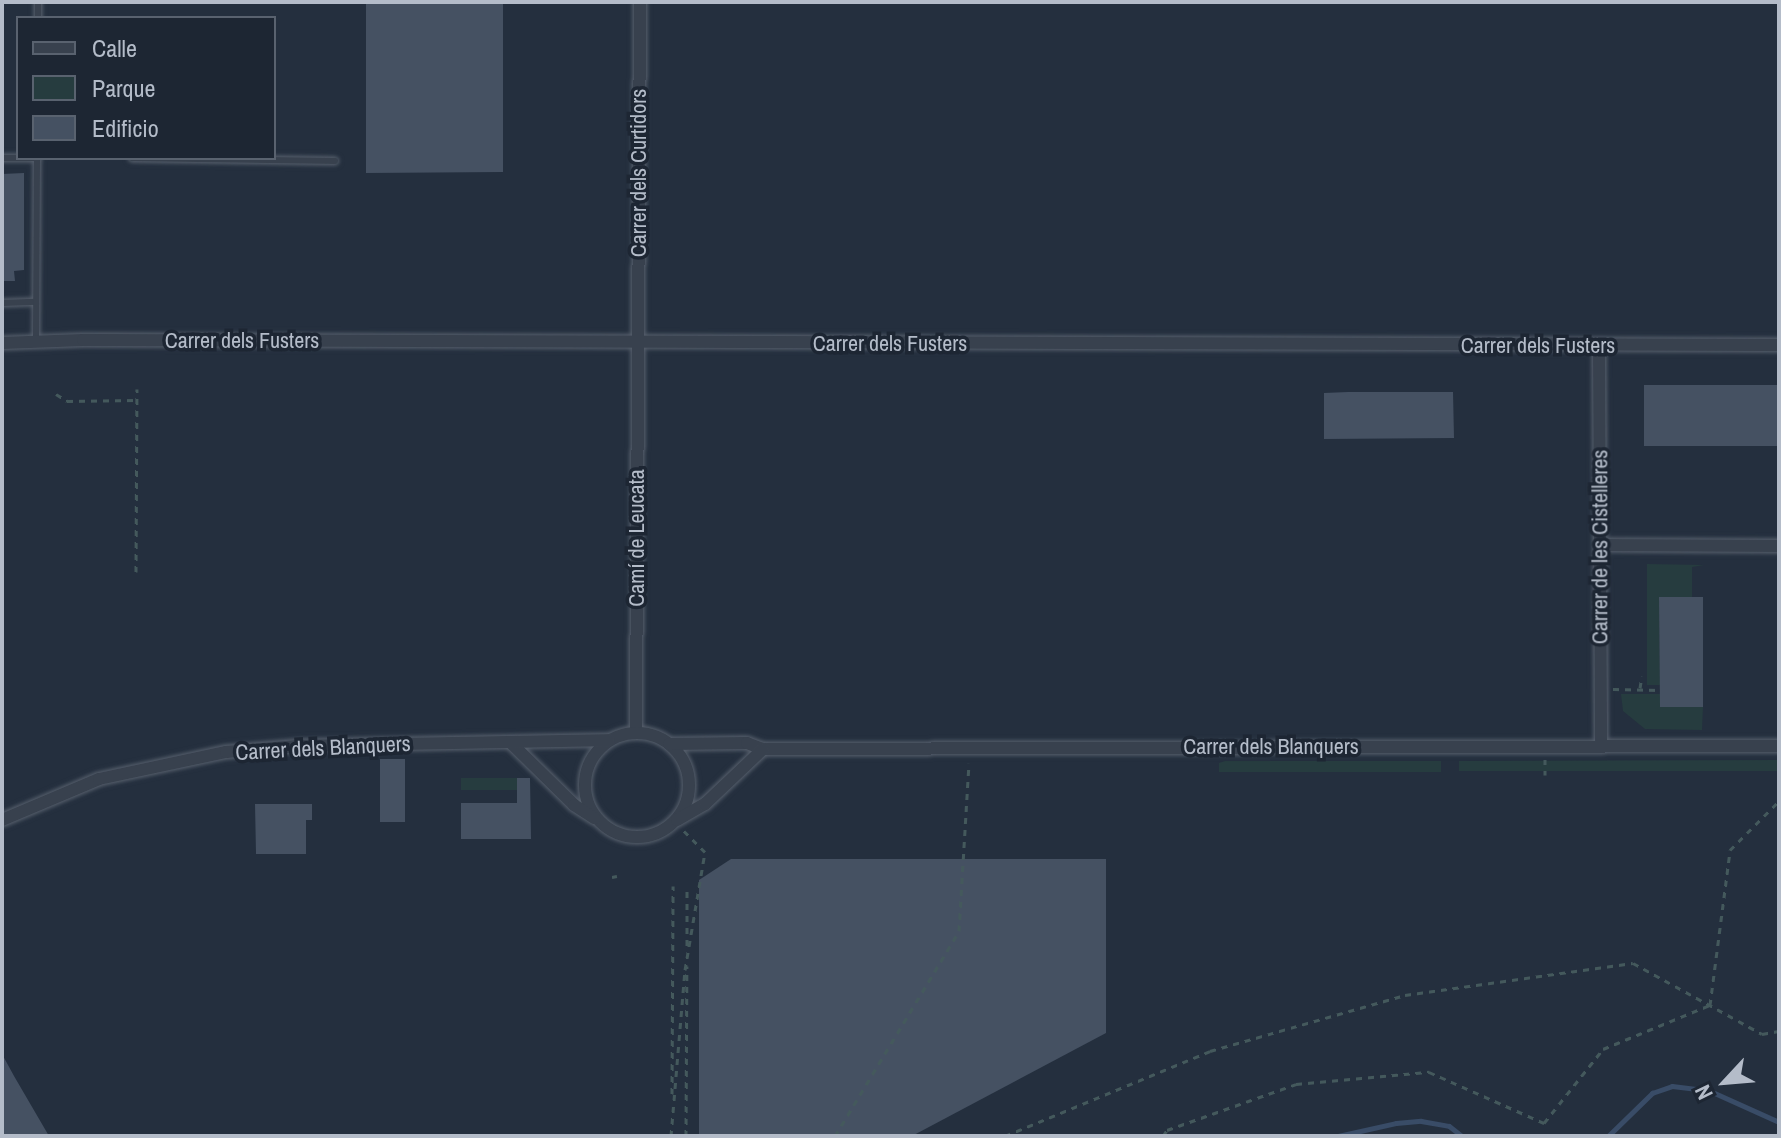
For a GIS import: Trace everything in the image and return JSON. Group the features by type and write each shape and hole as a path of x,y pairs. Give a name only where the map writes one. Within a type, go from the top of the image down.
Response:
{"street":[{"name":"Carrer dels Curtidors","path":"639,343 640,2"},
{"name":"Carrer dels Fusters","path":"2,343 1779,345"},
{"name":"Camí de Leucata","path":"636,732 639,343"},
{"name":"Carrer de les Cistelleres","path":"1599,347 1601,747"},
{"path":"1600,545 1779,546"},
{"path":"605,826 587,802 585,781 594,753 609,740 636,732 654,735 669,744 682,758 689,786 685,805 674,821"},
{"name":"Carrer dels Blanquers","path":"2,820 99,779 226,752 298,746 609,740"},
{"path":"510,742 574,805 622,835 641,837 659,832 705,804 763,749"},
{"name":"Carrer dels Blanquers","path":"669,744 747,743 763,749 1779,746"}],"lane":[{"path":"36,342 39,160"},
{"path":"267,160 335,161"},
{"path":"2,303 36,302"}],"path":[{"path":"136,572 137,389"},
{"path":"56,394 67,401 137,400"},
{"path":"1640,690 1642,676"},
{"path":"1618,689 1660,690"},
{"path":"835,1136 959,931 970,747"},
{"path":"1545,761 1545,775"},
{"path":"1710,1005 1730,850 1779,801"},
{"path":"672,1136 685,970 705,852 674,821"},
{"path":"672,1136 673,886"},
{"path":"686,1136 687,886"},
{"path":"1005,1136 1210,1051 1405,995 1633,963 1762,1034 1779,1031"},
{"path":"1163,1136 1167,1130 1296,1084 1429,1072 1544,1123 1603,1049 1710,1005"}],"green space":[{"path":"1647,564 1704,565 1692,567 1692,597 1659,598 1660,685 1647,685"},
{"path":"1621,694 1660,694 1660,707 1703,707 1702,730 1645,729 1623,711"},
{"path":"1779,760 1779,771 1459,771 1459,761"},
{"path":"1441,761 1441,772 1219,772 1219,763"},
{"path":"461,778 517,778 517,790 461,790"}],"building":[{"path":"366,2 503,2 503,172 366,173"},
{"path":"24,173 24,270 14,271 15,281 2,281 2,174"},
{"path":"1644,385 1779,385 1779,446 1644,446"},
{"path":"1453,392 1454,438 1324,439 1324,393"},
{"path":"1659,597 1703,597 1703,707 1660,707"},
{"path":"380,759 405,759 405,822 380,822"},
{"path":"517,778 530,778 531,839 461,839 461,803 517,803"},
{"path":"255,804 312,804 312,820 306,820 306,854 256,854"},
{"path":"731,859 1106,859 1106,1033 912,1136 699,1136 699,880"},
{"path":"2,1054 14,1076 49,1136 2,1136"}],"waterway":[{"path":"1608,1136 1652,1093 1672,1086 1710,1091 1779,1122"},
{"path":"1338,1136 1396,1123 1421,1121 1449,1126 1462,1136"}]}
